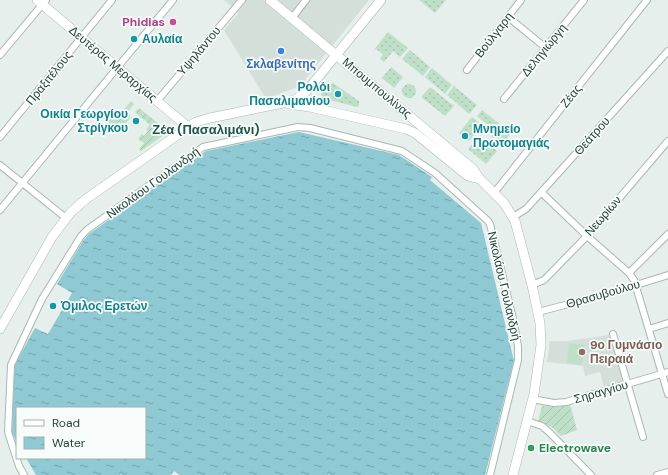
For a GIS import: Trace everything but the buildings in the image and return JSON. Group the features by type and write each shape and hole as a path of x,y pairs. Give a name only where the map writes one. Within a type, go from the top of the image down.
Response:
{"main road":[{"name":"Μπουμπουλίνας","path":"270,0 337,54 473,169 480,179 504,203 513,217 518,228 532,284 538,312 540,331 540,345 532,399 513,475"},
{"path":"0,329 52,237 66,218 86,199 196,122 281,104 299,98 306,92 381,0"},
{"name":"Δευτέρας Μεραρχίας","path":"42,1 117,68 188,127"},
{"path":"281,104 310,107 406,129 415,133 468,176 480,179"}],"street":[{"name":"Πραξιτέλους","path":"0,137 112,0"},
{"path":"0,210 173,0"},
{"name":"Υψηλάντου","path":"157,101 242,0"},
{"path":"292,18 306,0"},
{"name":"Βούλγαρη","path":"467,70 521,0"},
{"name":"Δεληγιώργη","path":"504,99 584,0"},
{"name":"Ζέας","path":"494,193 648,0"},
{"path":"0,55 42,1"},
{"path":"508,17 546,48"},
{"name":"Θεάτρου","path":"513,217 526,209 668,51"},
{"name":"Νικολάου Γουλανδρή","path":"16,457 8,432 10,365 42,299 81,236 88,229 203,147 298,127 402,151 435,173 484,216 490,224 514,323 518,352 515,373 490,475"},
{"name":"Νεωρίων","path":"532,284 544,280 587,236 668,142"},
{"path":"0,165 66,218"},
{"path":"541,192 629,274 636,285 649,329 665,373 668,394"},
{"path":"629,274 668,234"},
{"name":"Θρασυβούλου","path":"538,312 608,294 668,275"},
{"path":"649,329 668,324"},
{"path":"613,334 643,437"},
{"name":"Σηραγγίου","path":"532,399 559,403 665,373"},
{"path":"527,421 542,426 591,475"},
{"name":"Νικολάου Γουλανδρή","path":"17,459 24,475"},
{"path":"657,475 668,472"}],"shaded area":[{"path":"224,0 369,0 300,86 266,99 224,30 239,13"},
{"name":"9ο Γυμνάσιο Πειραιά","path":"610,335 624,381 604,387 600,372 585,376 583,366 547,362 550,341 567,341"}],"green space":[{"path":"419,0 446,0 435,13"},
{"path":"388,32 408,48 400,57 393,51 384,62 380,59 383,54 376,49 373,51"},
{"path":"410,50 430,67 423,76 402,59"},
{"path":"391,67 403,77 394,88 382,78"},
{"path":"432,68 452,85 445,94 425,77"},
{"path":"333,83 359,101 359,106 357,107 322,98 321,93"},
{"path":"406,84 412,84 416,88 416,94 412,98 406,98 402,94 402,88"},
{"path":"454,86 477,105 469,114 447,95"},
{"path":"430,87 454,106 445,116 421,97"},
{"path":"131,101 134,104 127,113 131,117 123,126 119,122 114,128 101,117 108,109 118,117"},
{"path":"139,108 165,129 164,135 141,151 139,149 144,143 138,139 142,134 144,136 148,131 146,129 150,125 135,112"},
{"path":"482,110 511,133 501,145 491,137 496,132 477,116"},
{"path":"472,117 482,125 469,141 459,133"},
{"path":"474,142 482,148 487,143 497,151 486,164 468,149"},
{"path":"569,343 584,345 582,365 567,363"},
{"path":"570,404 577,430 561,436 553,428 538,421 542,406 559,407"}],"water":[{"path":"299,132 399,155 432,177 430,180 481,223 514,360 485,475 180,475 174,471 171,475 36,475 27,459 146,459 146,407 16,407 16,440 12,433 14,366 35,328 48,334 72,293 57,284 83,241 89,234 206,151"}],"place":[{"name":"Phidias","path":"173,22"},
{"name":"Αυλαία","path":"134,39"},
{"name":"Σκλαβενίτης","path":"281,51"},
{"name":"Ρολόι Πασαλιμανίου","path":"338,94"},
{"name":"Οικία Γεωργίου Στρίγκου","path":"136,121"},
{"name":"Μνημείο Πρωτομαγιάς","path":"465,136"},
{"name":"Όμιλος Ερετών","path":"53,306"},
{"name":"9ο Γυμνάσιο Πειραιά","path":"582,352"},
{"name":"Electrowave","path":"531,448"}],"district":[{"name":"Ζέα (Πασαλιμάνι)","path":"206,129"}]}
